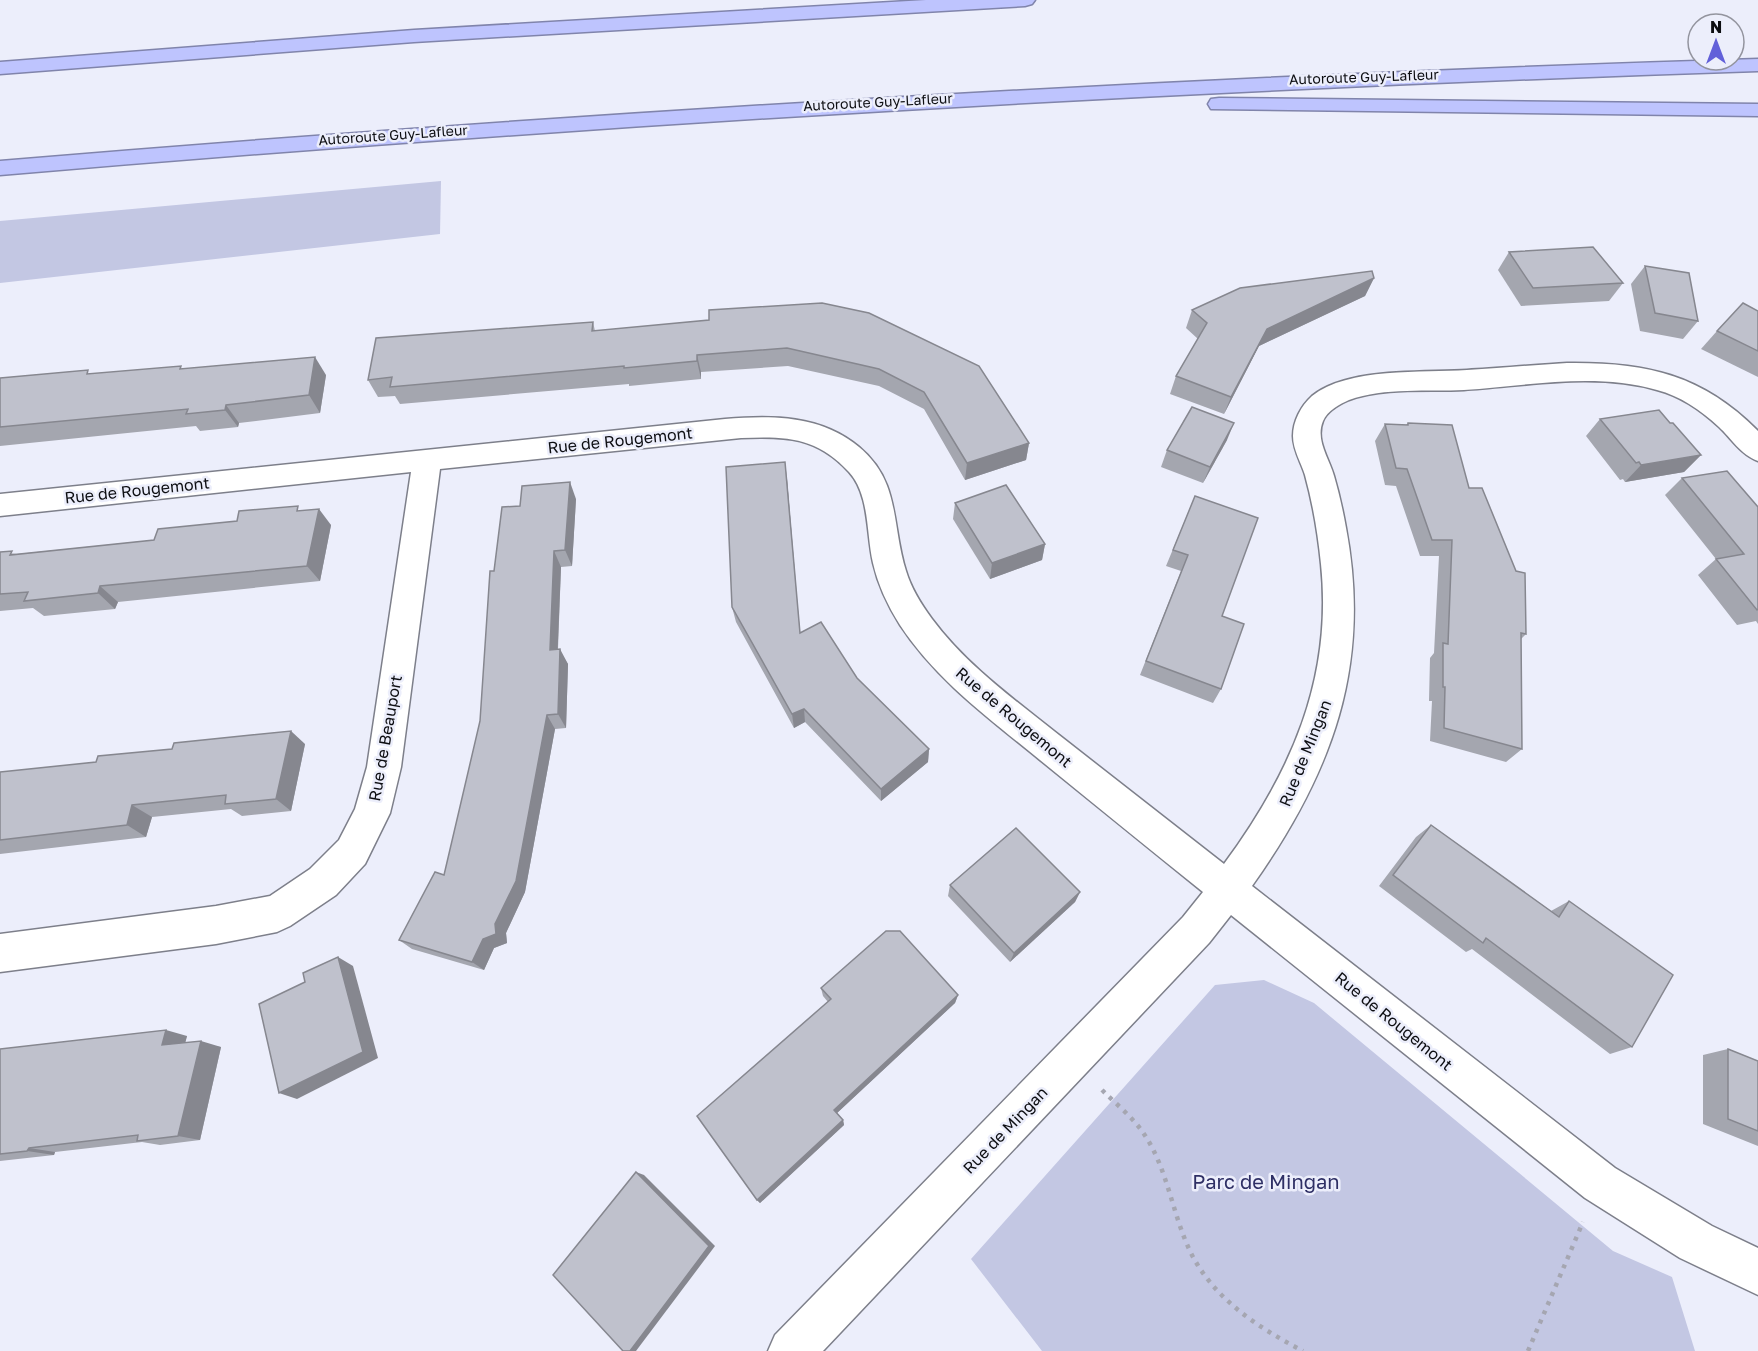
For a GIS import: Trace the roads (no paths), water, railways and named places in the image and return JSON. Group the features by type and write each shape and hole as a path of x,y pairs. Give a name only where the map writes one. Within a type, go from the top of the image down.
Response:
{"highway":[{"path":"948,4 991,0"},
{"path":"0,68 414,36 1025,0"},
{"name":"Autoroute Guy-Lafleur","path":"0,168 459,130 866,102 1346,78 1758,64"},
{"path":"866,102 1758,110"}],"street":[{"name":"Rue de Mingan","path":"791,1351 1196,930 1229,889 1286,805 1312,745 1328,695 1338,650 1340,606 1337,563 1330,519 1308,438 1310,417 1319,404 1334,395 1372,386 1581,374 1628,374 1669,383 1696,396 1728,419 1758,450"},
{"name":"Rue de Rougemont","path":"0,505 427,459 753,428 792,430 821,436 866,470 874,486 882,539 894,581 915,622 944,657 984,695 1600,1183 1696,1242 1758,1272"},
{"name":"Rue de Beauport","path":"0,953 216,925 277,913 323,882 352,852 372,813 384,767 427,459"}],"park label":[{"name":"Parc de Mingan","path":"1266,1182"}]}
